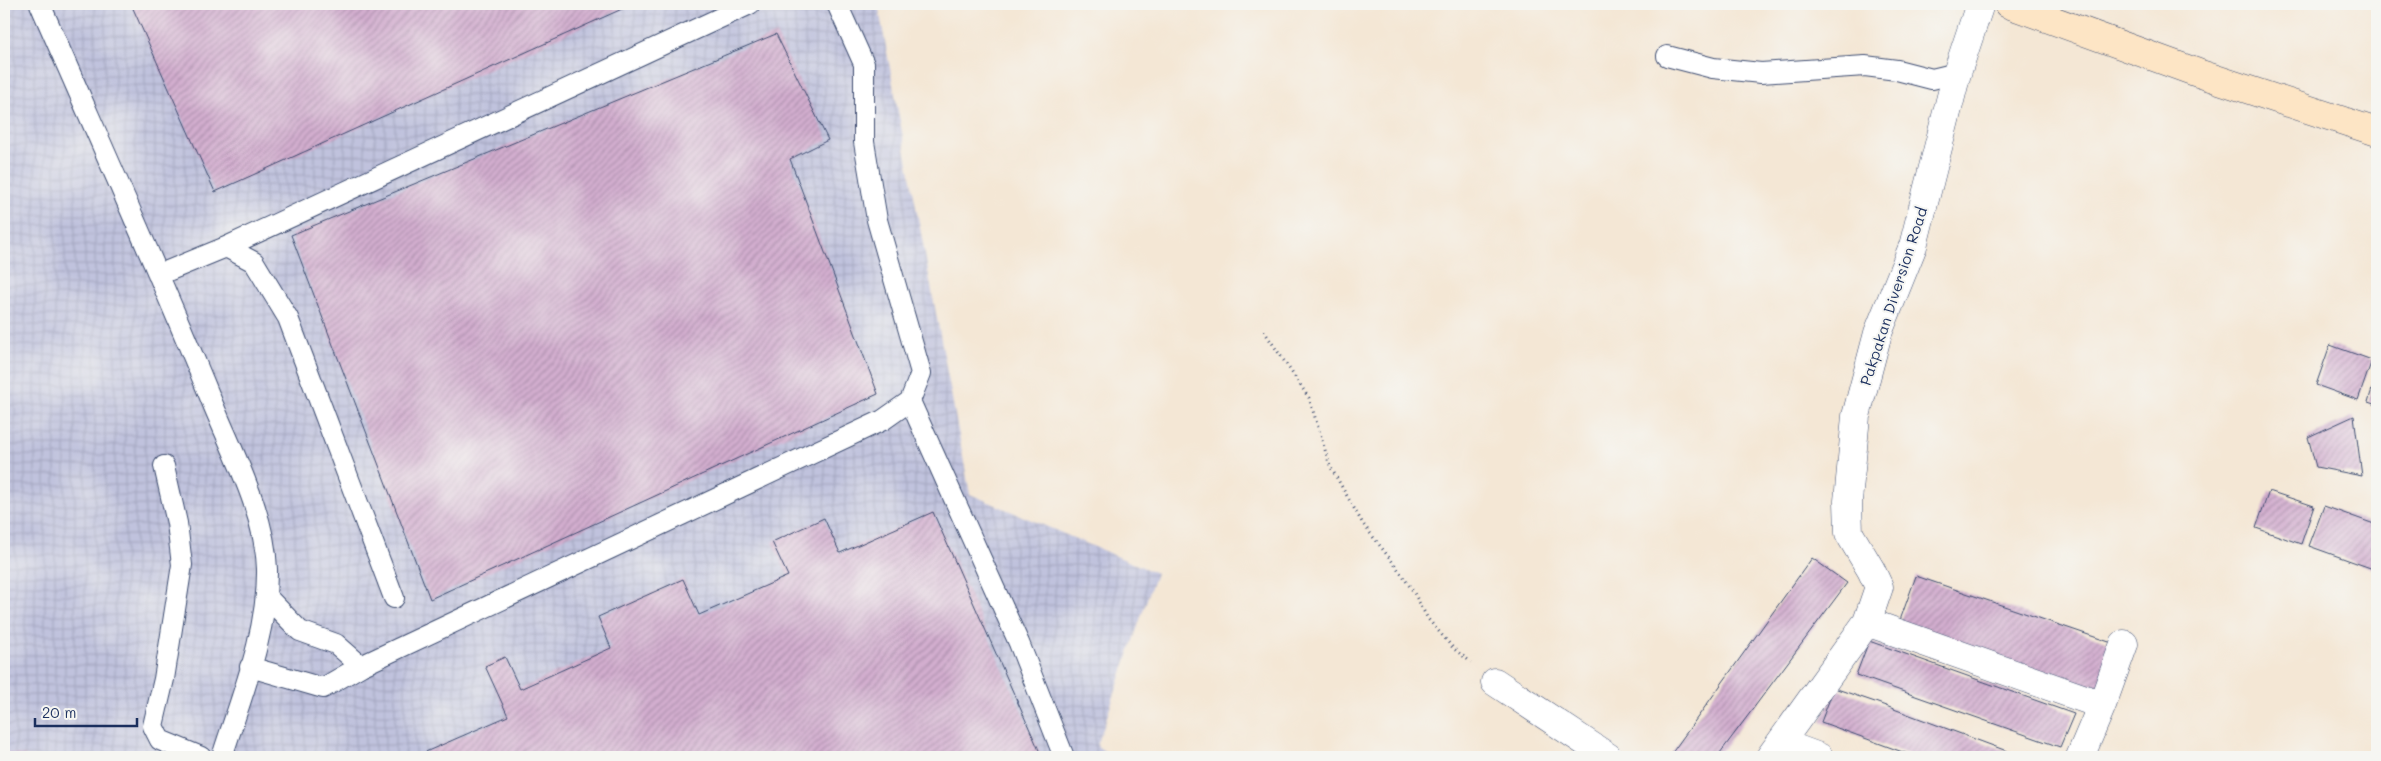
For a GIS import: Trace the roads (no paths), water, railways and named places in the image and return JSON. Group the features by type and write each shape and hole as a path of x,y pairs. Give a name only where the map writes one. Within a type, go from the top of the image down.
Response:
{"street":[{"name":"Pakpakan Diversion Road","path":"1866,622 1879,587 1872,570 1849,533 1848,501 1856,416 1878,333 1913,246 1957,73 1980,4"},
{"path":"2008,4 2198,73 2377,132"},
{"path":"1819,757 1775,750 1866,622 2102,705"},
{"path":"2080,757 2102,705 2124,644"},
{"path":"1495,682 1608,757"}],"lane":[{"path":"40,4 158,275 259,518 267,567 266,596 250,667 222,757"},
{"path":"158,275 226,247 750,4"},
{"path":"250,667 323,688 361,666 883,420 910,401 921,373 877,220 864,142 864,64 837,4"},
{"path":"1667,56 1713,68 1761,72 1865,66 1897,70 1932,79 1957,73"},
{"path":"226,247 254,262 288,318 394,598"},
{"path":"910,401 1019,643 1064,757"},
{"path":"164,466 177,523 182,565 164,679 153,726 160,740 201,757"},
{"path":"266,596 300,631 336,644 361,666"}]}
